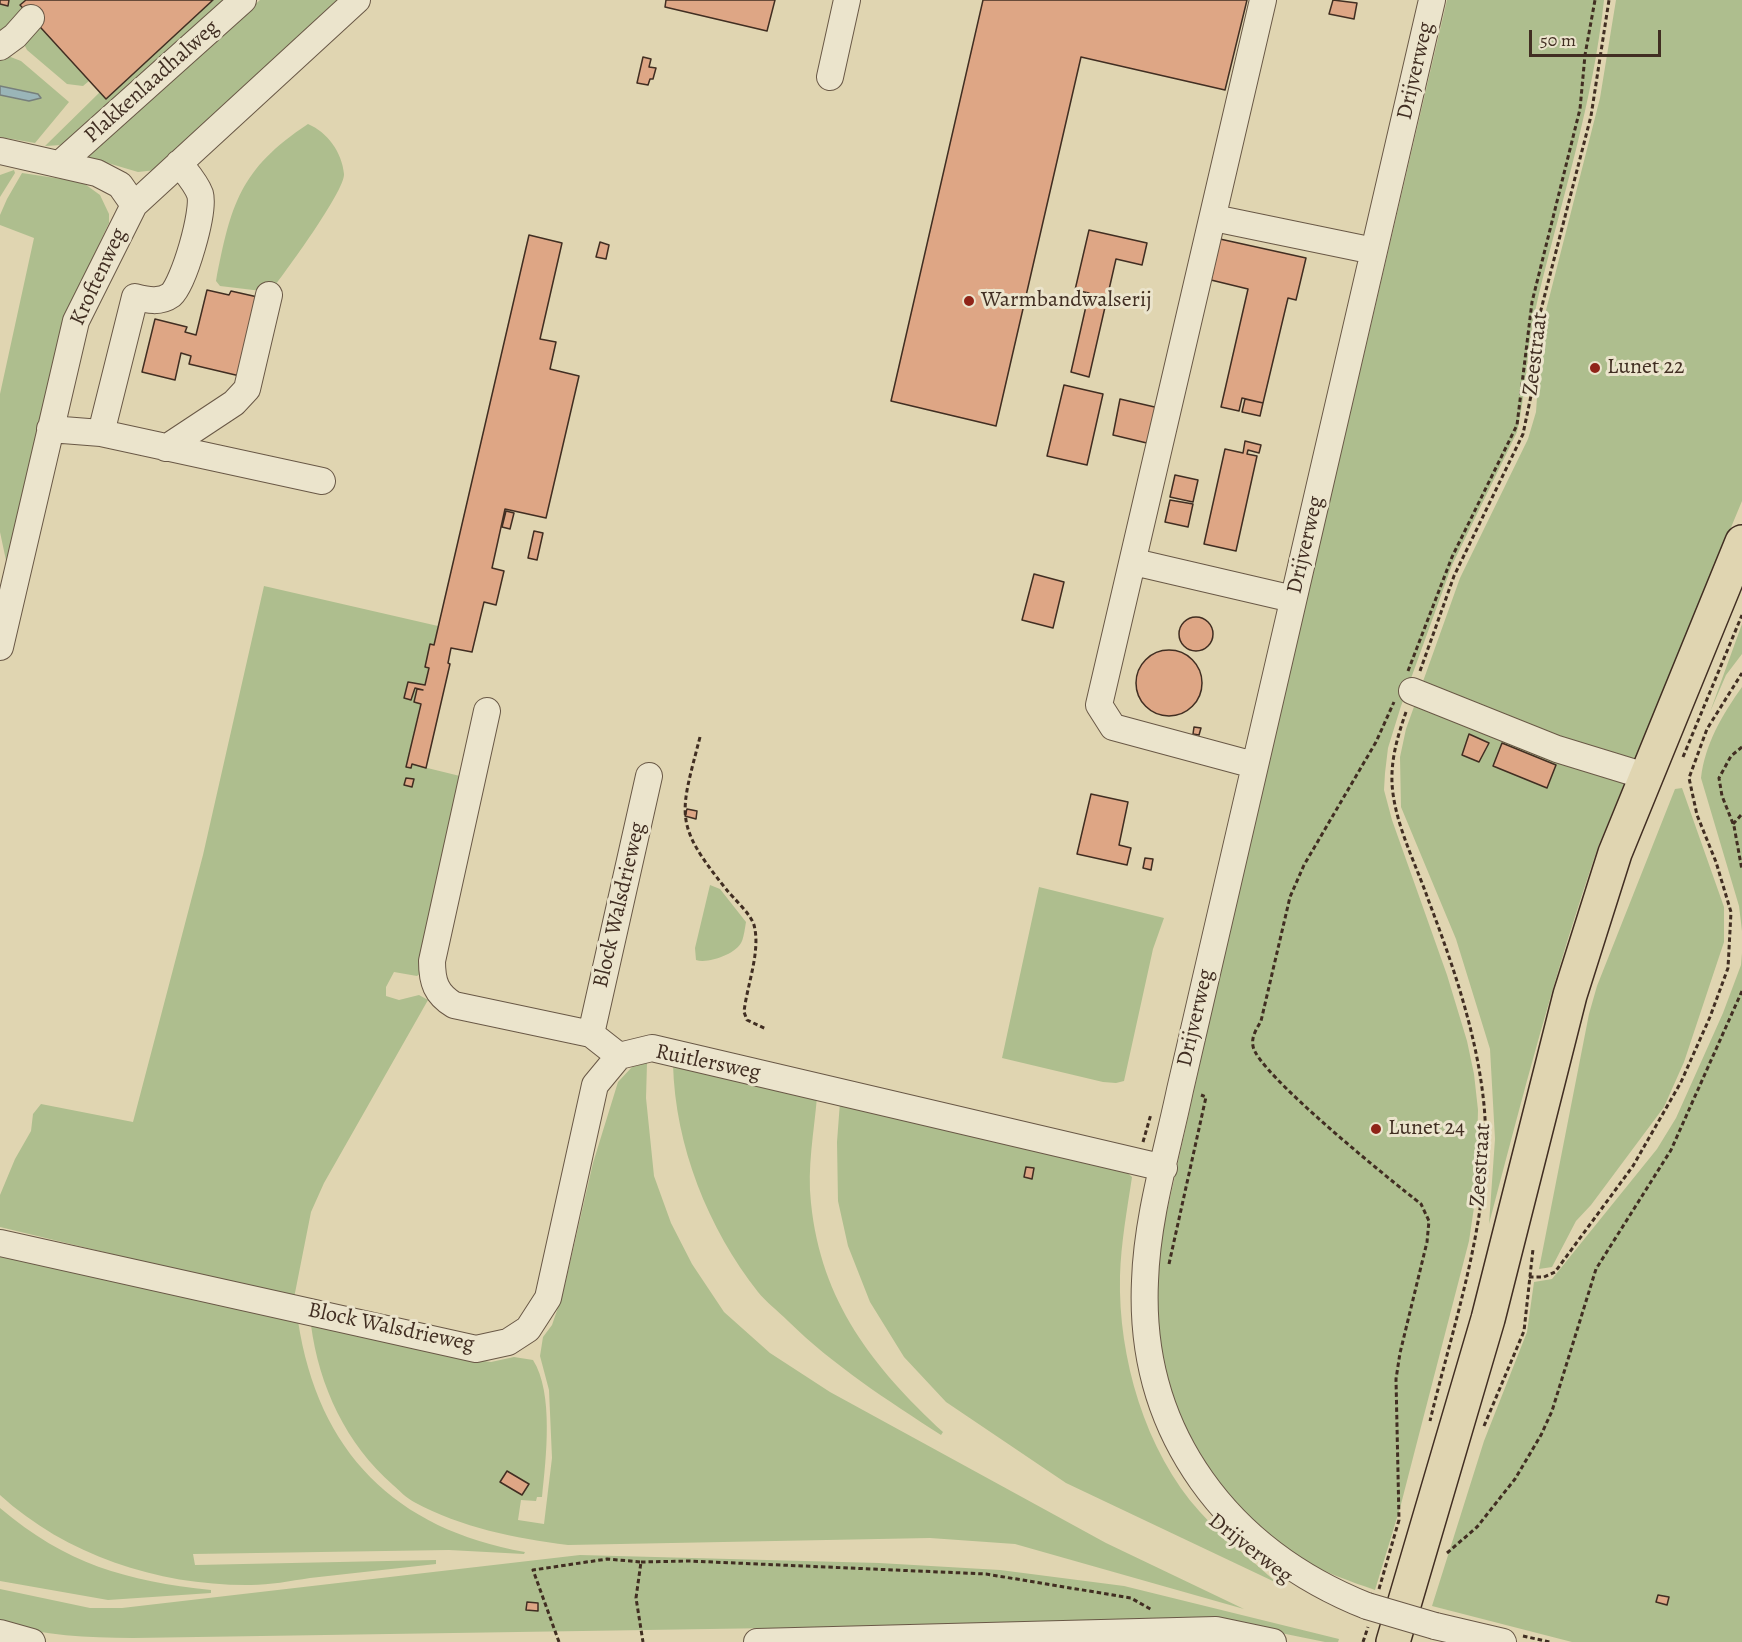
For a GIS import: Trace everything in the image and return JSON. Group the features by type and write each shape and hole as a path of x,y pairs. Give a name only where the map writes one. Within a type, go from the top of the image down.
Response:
{"main road":[{"name":"Zeestraat","path":"1377,1616 1488,1319 1570,995 1615,853 1742,542"}],"street":[{"name":"Plakkenlaadhalweg","path":"61,163 243,0"},
{"name":"Kroftenweg","path":"0,646 76,321 134,205 357,0"},
{"path":"830,77 847,0"},
{"path":"1254,765 1113,727 1099,705 1263,0"},
{"name":"Drijverweg","path":"1432,0 1180,1090 1152,1165 1145,1312 1157,1384 1176,1435 1201,1481 1217,1503 1251,1538 1276,1558 1377,1616 1435,1626 1503,1642"},
{"path":"0,47 15,36 31,18"},
{"path":"0,151 97,173 120,184 134,205"},
{"path":"101,434 135,297 153,301 171,295 186,270 200,205 200,194 179,163"},
{"path":"1214,218 1374,252"},
{"path":"166,448 234,403 248,389 268,294"},
{"path":"50,429 101,434 322,481"},
{"path":"1134,562 1293,599"},
{"path":"1405,688 1557,749 1645,776"},
{"path":"487,711 432,961 432,981 441,997 454,1005 591,1034 619,1056"},
{"name":"Block Walsdrieweg","path":"591,1034 649,776"},
{"name":"Ruitlersweg","path":"619,1056 652,1048 1152,1165"},
{"name":"Block Walsdrieweg","path":"0,1243 476,1349 508,1342 528,1329 548,1298 595,1085 619,1056"},
{"path":"757,1642 1215,1630 1273,1642"},
{"path":"0,1633 32,1642"}],"path":[{"path":"1363,1642 1377,1616 1399,1520 1396,1380 1400,1353 1423,1263 1429,1221 1421,1204 1299,1100 1259,1059 1252,1047 1254,1035 1262,1021 1290,897 1304,865 1405,688 1452,557 1517,425 1532,302 1580,109 1585,55 1595,0"},
{"name":"Zeestraat","path":"1429,1425 1471,1254 1482,1193 1486,1148 1484,1106 1477,1055 1448,950 1395,803 1392,784 1394,751 1405,688 1454,576 1523,434 1528,417 1533,386 1536,329 1591,116 1609,0"},
{"path":"1680,765 1742,615"},
{"path":"1529,1276 1544,1277 1555,1272 1633,1166 1681,1082 1710,1017 1728,968 1731,912 1716,862 1697,815 1689,778 1707,729 1742,673"},
{"path":"700,737 683,811 684,823 701,857 754,923 755,946 744,1012 754,1025 766,1029"},
{"path":"1742,747 1731,756 1719,778 1722,796 1733,824 1742,870"},
{"path":"1733,824 1742,814"},
{"path":"1444,1547 1442,1556 1477,1527 1515,1479 1541,1435 1552,1411 1596,1269 1671,1150 1742,992"},
{"name":"Drijverweg","path":"1167,1271 1186,1197 1206,1096 1180,1090"},
{"path":"1152,1165 1144,1132 1155,1104"},
{"path":"1483,1429 1524,1330 1534,1246"},
{"path":"559,1642 533,1570 607,1559 986,1574 1131,1598 1187,1631"},
{"path":"641,1562 636,1598 643,1642"}],"green space":[{"path":"9,0 26,0 20,5 26,12 0,34 0,4 8,6"},
{"path":"213,0 235,0 62,145 45,146 100,92 106,99"},
{"path":"260,0 342,0 156,170 138,172 84,156"},
{"path":"1447,0 1604,0 1585,113 1534,315 1517,432 1452,565 1388,748 1384,790 1392,820 1447,975 1467,1041 1478,1110 1476,1194 1469,1241 1400,1508 1375,1590 1327,1572 1300,1558 1272,1538 1247,1515 1224,1488 1186,1428 1172,1395 1162,1362 1156,1329 1153,1274 1241,880"},
{"path":"1616,0 1742,0 1742,501 1598,847 1553,988 1489,1224 1495,1139 1490,1049 1456,939 1401,807 1400,757 1406,729 1460,578 1528,439 1536,412 1542,326 1600,98"},
{"path":"34,21 89,81 83,86 67,84 27,50 24,44"},
{"path":"8,56 21,61 69,102 35,143 0,137 0,57"},
{"path":"308,124 321,132 332,144 343,166 342,183 335,197 313,233 270,292 220,286 216,281 221,254 242,190 267,157"},
{"path":"14,170 15,173 0,197 0,175"},
{"path":"22,173 82,182 100,195 109,214 109,223 75,295 7,565 0,532 0,394 34,238 0,225 0,215"},
{"path":"264,586 438,626 407,763 468,778 426,969 417,976 394,972 386,987 386,996 399,1000 419,995 428,1000 324,1183 311,1212 294,1298 0,1227 0,1195 15,1159 31,1131 33,1114 41,1104 133,1122 203,855"},
{"path":"1742,624 1742,654 1726,675 1710,712"},
{"path":"1742,687 1742,931 1739,906 1701,778 1710,742"},
{"path":"1682,788 1724,907 1724,942 1684,1062 1664,1107 1591,1205 1576,1221 1552,1267 1539,1269 1589,1014 1597,986 1675,789"},
{"path":"710,885 720,889 746,922 739,946 722,957 701,961 696,960 695,948"},
{"path":"1039,887 1164,918 1153,949 1124,1081 1103,1082 1002,1058"},
{"path":"1742,953 1742,1642 1572,1642 1432,1606 1484,1441 1527,1332 1534,1282 1552,1279 1657,1149 1676,1118 1723,1013 1741,965"},
{"path":"647,1063 646,1098 654,1176 671,1223 692,1264 724,1312 770,1353 830,1392 1106,1543 1244,1609 1015,1544 930,1538 568,1545 489,1531 451,1519 405,1496 376,1469 361,1451 337,1412 321,1370 311,1325 464,1358 491,1362 514,1357 533,1360 540,1374 546,1408 544,1482 542,1497 537,1497 536,1501 521,1500 518,1520 544,1524 552,1458 549,1390 540,1356 543,1337 552,1325 563,1293 593,1163 618,1082 632,1067"},
{"path":"673,1064 817,1097 810,1163 810,1190 817,1239 826,1271 854,1330 894,1383 943,1432 941,1435 842,1368 758,1292 724,1241 697,1185 680,1125"},
{"path":"840,1102 1123,1169 1132,1177 1124,1226 1120,1276 1124,1338 1139,1402 1164,1461 1181,1488 1218,1531 1277,1583 1066,1483 946,1402 904,1357 870,1302 848,1246 838,1201 837,1142"},
{"path":"0,1254 298,1321 308,1368 324,1409 344,1446 370,1477 401,1503 437,1525 479,1541 525,1552 524,1554 449,1550 193,1554 195,1565 436,1560 436,1564 273,1584 217,1584 149,1573 85,1551 55,1535 0,1495"},
{"path":"0,1508 49,1543 98,1567 151,1581 211,1590 211,1593 108,1600 0,1581"},
{"path":"580,1555 879,1563 1000,1570 1124,1586 1339,1639 1338,1642 1325,1642 1222,1621 133,1638 66,1635 0,1624 0,1589 90,1608 122,1608"}],"water":[{"path":"0,86 38,94 41,98 29,101 0,95"}],"building":[{"path":"0,0 9,0 8,6 0,4"},
{"path":"26,0 213,0 106,99 20,5"},
{"path":"666,0 775,0 767,31 665,7"},
{"name":"Warmbandwalserij","path":"983,0 1247,0 1225,90 1081,57 996,426 891,401"},
{"path":"1333,0 1357,3 1354,19 1329,14"},
{"path":"643,57 651,59 649,67 656,68 653,79 650,79 648,85 637,83"},
{"path":"1089,230 1147,243 1142,265 1116,259 1089,377 1071,372 1089,293 1075,290"},
{"path":"529,235 562,243 540,339 556,342 550,369 579,376 546,518 505,509 492,568 504,571 496,605 484,602 472,652 451,648 448,663 450,664 426,768 412,764 411,768 406,767 421,704 414,702 417,689 423,690 415,688 411,700 404,698 408,682 425,685 429,668 425,667 430,644 434,645"},
{"path":"1220,239 1306,258 1296,300 1288,298 1263,403 1242,398 1239,411 1221,407 1248,289 1211,280"},
{"path":"600,242 609,245 606,259 596,257"},
{"path":"207,290 229,295 231,291 262,298 244,377 189,364 191,356 181,353 175,380 142,372 155,319 187,327 185,332 196,335"},
{"path":"1064,385 1103,394 1087,465 1047,456"},
{"path":"1120,399 1159,408 1151,444 1113,435"},
{"path":"1245,399 1263,403 1260,416 1242,412"},
{"path":"1245,441 1261,445 1259,453 1248,450 1247,454 1257,456 1236,551 1204,544 1225,449 1243,453"},
{"path":"1175,475 1198,480 1193,502 1170,497"},
{"path":"1170,500 1193,504 1188,527 1165,522"},
{"path":"506,511 514,513 510,529 502,527"},
{"path":"534,531 543,533 537,560 528,558"},
{"path":"1034,574 1064,582 1053,628 1022,620"},
{"path":"1196,617 1208,622 1213,634 1208,646 1196,651 1184,646 1179,634 1184,622"},
{"path":"1169,650 1182,652 1197,665 1202,683 1200,696 1187,711 1169,716 1156,714 1141,701 1136,683 1138,670 1151,655"},
{"path":"1194,727 1201,728 1199,735 1193,734"},
{"path":"1469,734 1489,743 1479,762 1462,755"},
{"path":"1502,743 1556,765 1547,788 1493,766"},
{"path":"406,778 414,779 412,787 404,785"},
{"path":"1091,794 1128,802 1119,845 1131,848 1127,865 1077,854"},
{"path":"687,809 697,811 696,819 685,816"},
{"path":"1145,858 1153,859 1151,870 1143,868"},
{"path":"1026,1167 1034,1168 1032,1179 1024,1177"},
{"path":"507,1471 529,1484 522,1495 500,1482"},
{"path":"1658,1595 1669,1597 1667,1605 1656,1602"},
{"path":"527,1602 538,1603 538,1611 526,1610"}],"place":[{"name":"Warmbandwalserij","path":"969,301"},
{"name":"Lunet 22","path":"1595,368"},
{"name":"Lunet 24","path":"1376,1129"}]}
